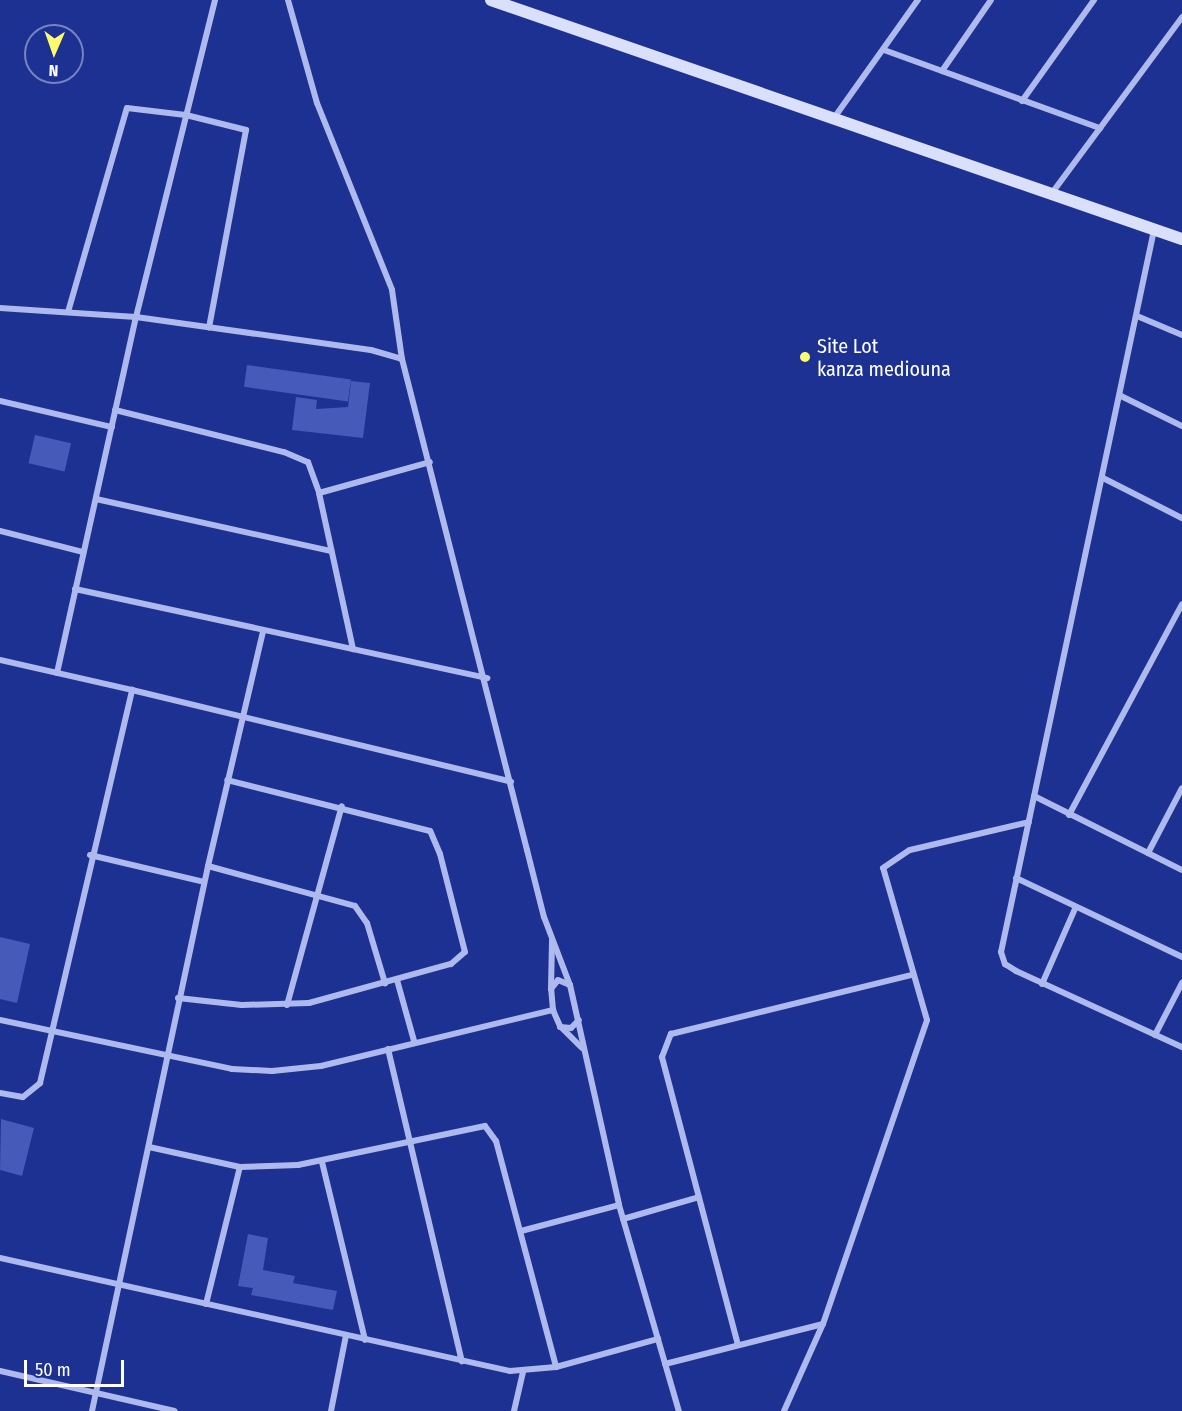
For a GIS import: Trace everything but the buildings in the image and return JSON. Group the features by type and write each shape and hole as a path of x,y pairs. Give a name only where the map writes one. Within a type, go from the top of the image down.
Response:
{"street":[{"path":"57,673 136,317 215,0"},
{"path":"288,0 317,103 392,290 402,359 487,678 552,940 570,985 579,1020 582,1048 619,1205 679,1411"},
{"path":"491,0 1182,239"},
{"path":"834,119 918,0"},
{"path":"942,71 991,0"},
{"path":"1022,101 1094,0"},
{"path":"1052,193 1182,17"},
{"path":"884,50 1100,128"},
{"path":"68,312 127,108 186,115 246,130 209,328"},
{"path":"1155,229 1122,396 1016,878 1002,957 1009,967 1042,984 1182,1047"},
{"path":"0,308 136,317 371,350 402,359"},
{"path":"1137,316 1182,335"},
{"path":"1122,396 1182,426"},
{"path":"0,402 112,427"},
{"path":"116,410 301,457 311,467 319,493 353,649"},
{"path":"319,493 430,462"},
{"path":"1103,478 1182,518"},
{"path":"96,499 331,551"},
{"path":"0,531 83,552"},
{"path":"75,589 487,678"},
{"path":"1069,815 1180,614 1182,604"},
{"path":"92,1411 168,1056 178,998 240,717 263,631"},
{"path":"0,660 511,782"},
{"path":"0,1093 32,1093 39,1083 90,855 132,690"},
{"path":"178,998 287,1005 385,983 452,964 465,952 438,847 427,829 342,806 227,780"},
{"path":"1148,853 1182,788"},
{"path":"1034,796 1182,870"},
{"path":"287,1005 320,893 342,806"},
{"path":"784,1411 823,1324 927,1020 911,975 883,868 910,850 1029,822"},
{"path":"90,855 204,882"},
{"path":"208,866 320,893 349,903 363,913 385,983"},
{"path":"1016,878 1075,909 1182,957"},
{"path":"1042,984 1075,909"},
{"path":"552,940 553,1010 560,1026 582,1048"},
{"path":"738,1345 662,1057 671,1034 911,975"},
{"path":"397,980 414,1041"},
{"path":"551,989 558,980 570,985"},
{"path":"1155,1035 1182,983"},
{"path":"0,1020 168,1056 272,1071 321,1066 414,1041 462,1034 553,1010"},
{"path":"560,1026 571,1028 579,1020"},
{"path":"388,1049 407,1142 462,1361"},
{"path":"149,1147 240,1167 322,1162 473,1124 487,1127 496,1141 556,1367"},
{"path":"322,1162 365,1340"},
{"path":"206,1304 240,1167"},
{"path":"623,1219 699,1197"},
{"path":"521,1231 619,1205"},
{"path":"0,1258 365,1340 523,1372 556,1367 658,1339"},
{"path":"665,1365 823,1324"},
{"path":"331,1411 346,1335"},
{"path":"0,1371 174,1411"},
{"path":"514,1411 523,1372"}],"place":[{"name":"Site Lot kanza mediouna","path":"805,357"}]}
